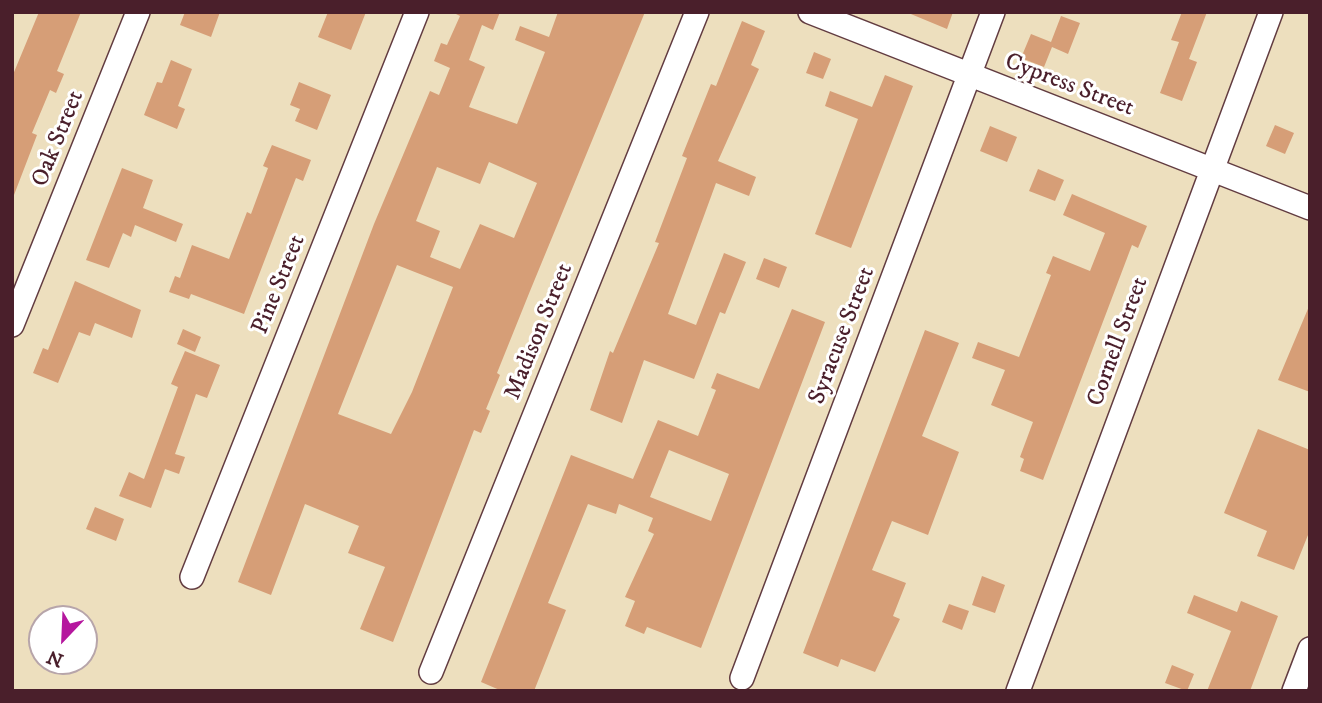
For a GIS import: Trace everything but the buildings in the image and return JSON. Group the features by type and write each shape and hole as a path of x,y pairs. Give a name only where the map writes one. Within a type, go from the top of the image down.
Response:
{"street":[{"name":"Oak Street","path":"12,325 138,12"},
{"name":"Pine Street","path":"192,577 417,12"},
{"name":"Madison Street","path":"432,672 697,12"},
{"name":"Cypress Street","path":"810,12 1310,208"},
{"name":"Syracuse Street","path":"742,678 993,12"},
{"name":"Cornell Street","path":"1018,691 1271,12"},
{"path":"1294,691 1310,649"}]}
